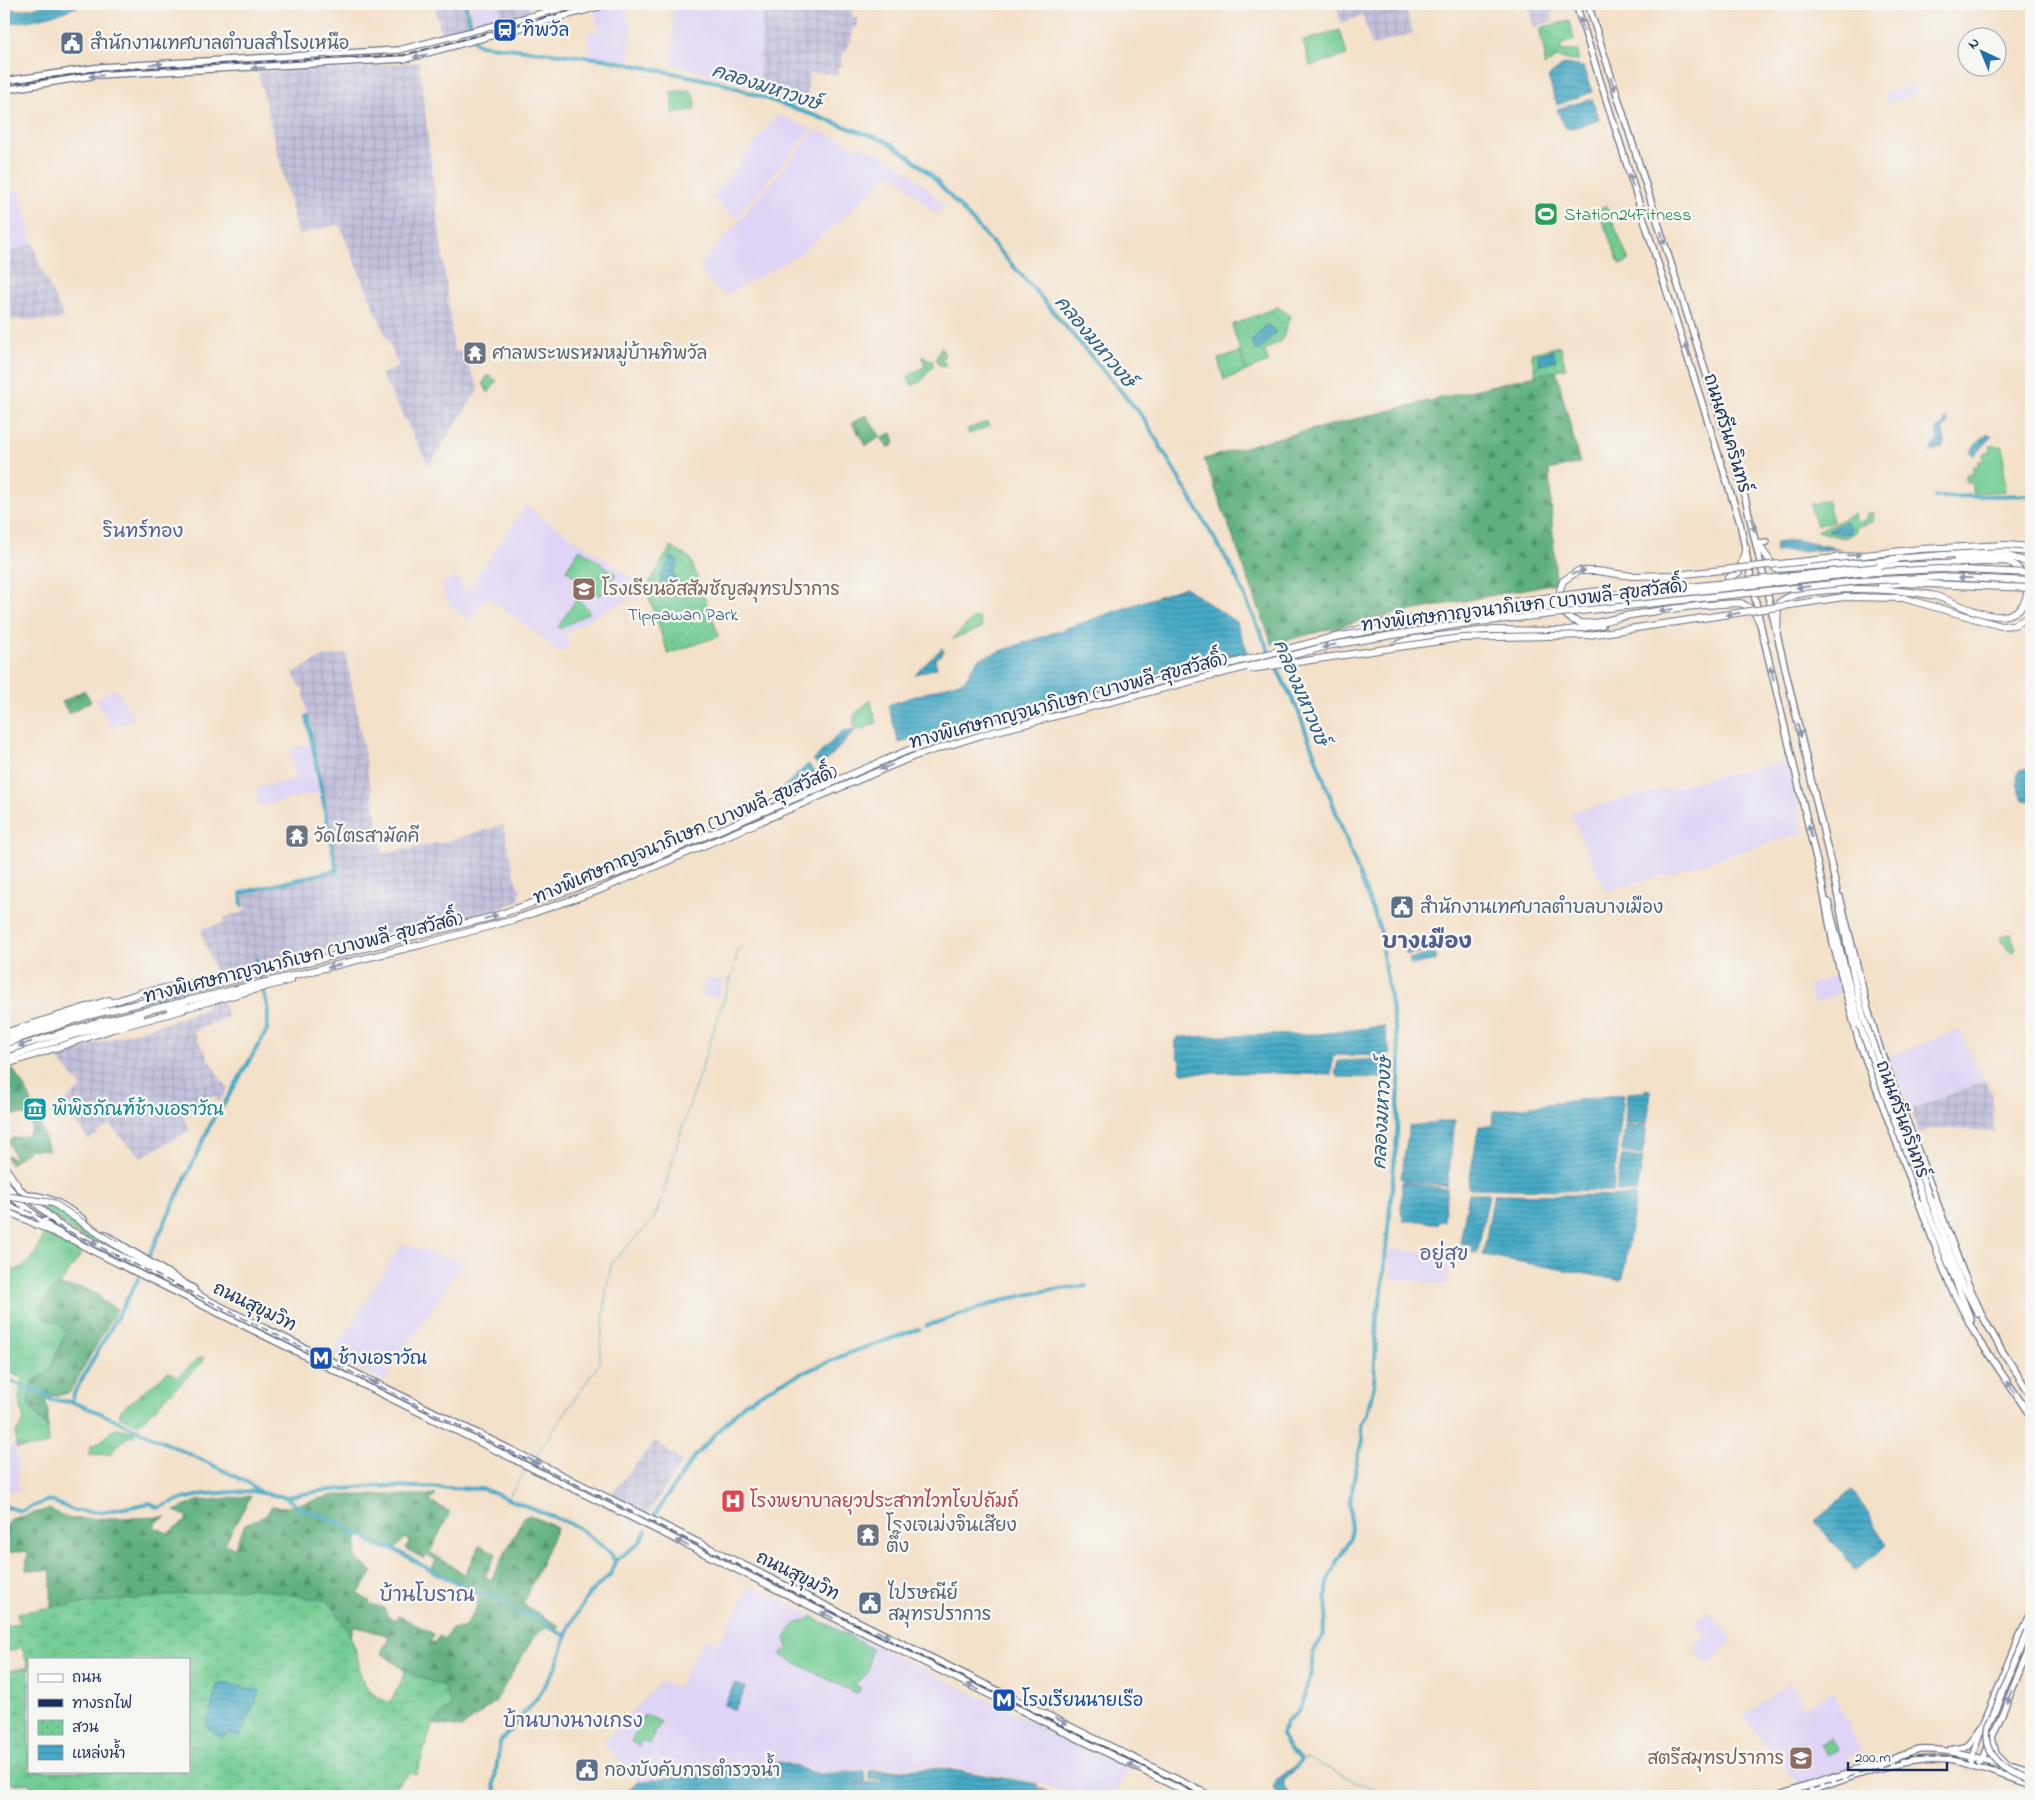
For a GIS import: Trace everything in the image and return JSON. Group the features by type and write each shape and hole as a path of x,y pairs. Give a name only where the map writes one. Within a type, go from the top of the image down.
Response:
{"highway":[{"path":"1758,544 1776,570 1980,551 2031,552"},
{"path":"1760,623 1753,610 1741,603 1644,613 1586,623 1575,621 1568,616 1562,609 1559,598 1563,581 1578,571 1597,571 1632,576 1675,575 1921,549 2006,545 2031,546"},
{"path":"1488,608 1528,598 1728,578 1739,572 1746,548"},
{"path":"1883,561 1993,556 2019,558 2031,564"},
{"path":"1330,638 1377,624 1488,608 1878,567 2006,561 2024,570 2029,580 2031,592 2028,601 2021,608 2013,613 2000,616 1917,592 1879,588 1839,590"},
{"name":"ทางพิเศษกาญจนาภิเษก (บางพลี-สุขสวัสดิ์)","path":"4,1041 87,1016 492,917 616,874 876,762 957,734 1330,638 1418,622 1858,573 1940,569 2031,573"},
{"name":"ทางพิเศษกาญจนาภิเษก (บางพลี-สุขสวัสดิ์)","path":"4,1051 91,1024 465,934 546,910 597,891 920,754 982,735 1332,645 1461,624 1891,578 1967,578 2031,581"},
{"path":"1777,631 1777,608 1784,599 1839,590 1902,583 2031,588"},
{"path":"1241,668 1257,669 1393,646 1487,636 1606,634 1844,597 1903,598 2001,626 2014,625 2031,616"},
{"path":"1393,646 1407,640 1488,630 1562,631 1605,624 1644,613"},
{"path":"4,1032 84,1006 140,993 260,969 307,963"},
{"path":"4,1059 94,1028 276,985 309,972"},
{"path":"4,1041 140,993"},
{"path":"4,1065 113,1029 172,1014 189,1007"},
{"path":"4,1041 66,1019"},
{"path":"4,1166 19,1188"},
{"path":"4,1191 31,1212"},
{"path":"4,1196 53,1204 116,1246 205,1298"}],"main road":[{"path":"4,80 101,67 390,51 419,46 578,4"},
{"path":"4,90 97,76 398,59 467,43 609,4"},
{"name":"ถนนศรีนครินทร์","path":"1576,4 1644,223 1696,378 1746,548 1760,623 1821,879 1846,1000 1879,1097 1950,1286 1970,1326 2031,1418"},
{"name":"ถนนศรีนครินทร์","path":"1588,4 1704,365 1758,544 1833,876 1868,1010 1911,1134 1972,1294 2002,1351"},
{"path":"1758,544 1766,542"},
{"name":"ถนนศรีนครินทร์","path":"1833,876 1863,1026"},
{"name":"ถนนศรีนครินทร์","path":"1821,879 1863,1026 1963,1303 1991,1357"},
{"path":"1879,1097 1885,1102 1891,1101 1895,1090"},
{"path":"1895,1140 1896,1134 1901,1129 1906,1129 1911,1134"},
{"name":"ถนนสุขุมวิท","path":"4,1171 49,1217 80,1236 1211,1796"},
{"name":"ถนนสุขุมวิท","path":"4,1182 31,1212 44,1223 75,1242 1194,1796"},
{"path":"26,1195 48,1198 59,1202 93,1227 175,1276 205,1298"},
{"name":"ถนนศรีนครินทร์","path":"1927,1200 1960,1280 1978,1315 2031,1395"},
{"path":"4,1204 31,1212"},
{"path":"4,1210 75,1242"},
{"path":"36,1225 44,1223 49,1217"},
{"path":"216,1312 219,1306"},
{"path":"504,1455 507,1448"},
{"path":"1974,1766 1972,1756 1983,1725 2031,1610"},
{"path":"2031,1623 1987,1732 1989,1747 1996,1760 2011,1772 2031,1780"},
{"path":"1974,1766 1983,1759 2031,1645"},
{"path":"935,1669 945,1663 948,1674"},
{"path":"1989,1711 1992,1719 2000,1718"},
{"path":"1776,1796 1912,1752 1944,1750 1968,1745 1977,1736 1983,1725"},
{"path":"1992,1738 1996,1754 2011,1768"},
{"path":"1944,1750 1983,1759 2031,1774"},
{"path":"1941,1760 1947,1755 1944,1750"},
{"path":"1796,1796 1905,1761 1941,1760 1974,1766 2031,1785"},
{"path":"1997,1775 1996,1769 2001,1764"},
{"path":"1155,1778 1159,1770"}],"shaded area":[{"path":"435,4 468,4 475,27 441,35"},
{"path":"470,4 499,4 501,19 476,26"},
{"path":"499,4 529,4 530,12 501,19"},
{"path":"625,4 632,30 630,61 589,55 588,33 599,32 594,11"},
{"path":"673,4 763,4 759,87 672,64"},
{"path":"763,4 846,4 847,7 853,7 852,17 858,18 858,27 853,27 851,42 848,44 847,51 842,51 841,66 838,67 838,74 809,73 807,98 787,96 787,89 759,87"},
{"path":"1336,4 1404,4 1413,33 1372,46 1363,16 1341,23"},
{"path":"1527,4 1566,4 1568,8 1551,12 1553,21 1534,27"},
{"path":"419,62 454,351 462,351 479,389 429,465 381,374 399,367 339,224 298,235 258,72 304,68 344,69"},
{"path":"1913,84 1918,93 1888,103 1884,95"},
{"path":"777,114 812,129 736,218 712,198"},
{"path":"816,130 842,140 856,148 862,147 884,156 896,164 898,163 921,182 945,207 935,214 891,171 847,215 800,254 726,295 711,284 699,267"},
{"path":"20,190 33,244 10,250 4,225 4,194"},
{"path":"33,244 41,268 64,318 52,321 4,319 4,252"},
{"name":"โรงเรียนอัสสัมชัญสมุทรปราการ","path":"526,506 644,586 644,592 604,611 565,634 569,648 558,652 545,640 487,597 469,620 449,605 441,584 457,576 465,593"},
{"path":"346,654 383,854 444,842 503,825 517,886 521,888 518,902 484,913 345,947 277,958 215,972 201,931 202,929 225,923 224,917 243,912 246,909 243,893 334,869 303,687 300,687 293,673 323,657"},
{"path":"116,688 135,719 111,727 96,699"},
{"path":"311,744 320,793 259,806 257,787 295,779 290,749"},
{"path":"1788,760 1803,833 1662,876 1605,891 1570,812"},
{"path":"1837,975 1840,993 1814,1004 1808,986"},
{"path":"707,978 724,981 718,998 701,996"},
{"path":"223,1001 228,1017 193,1031 218,1075 228,1088 219,1103 214,1095 181,1112 190,1130 142,1157 121,1138 110,1124 89,1140 61,1105 82,1087 55,1056 181,1018 206,1008 206,1005"},
{"path":"1959,1030 1985,1081 1911,1109 1888,1057"},
{"path":"1985,1081 1993,1096 1994,1131 1932,1128 1919,1133 1911,1109"},
{"path":"402,1244 463,1262 384,1381 332,1355"},
{"path":"1389,1249 1451,1256 1447,1285 1390,1278 1392,1265 1387,1263"},
{"path":"655,1441 682,1462 647,1515 609,1497"},
{"path":"16,1446 19,1492 4,1492 4,1447"},
{"name":"โรงเรียนนายเรือ","path":"750,1585 1128,1769 1114,1796 1070,1796 1041,1783 939,1765 820,1772 780,1761 638,1781 603,1743 661,1681 677,1688 705,1638 718,1644"},
{"path":"1708,1609 1733,1639 1707,1665 1694,1649 1706,1636 1693,1623"},
{"path":"1789,1682 1804,1708 1826,1693 1833,1691 1862,1753 1848,1756 1851,1768 1799,1786 1744,1716"}],"green space":[{"path":"1569,21 1574,39 1561,45 1561,51 1578,51 1578,60 1570,61 1558,57 1544,66 1545,56 1539,28"},
{"path":"1340,30 1347,55 1310,66 1303,41"},
{"path":"689,89 696,100 694,110 672,113 671,92 686,90 685,94"},
{"path":"1606,205 1629,261 1620,265 1598,210"},
{"path":"1278,307 1290,316 1282,341 1265,350 1268,362 1246,371 1232,325"},
{"path":"1560,346 1566,368 1536,375 1531,353"},
{"path":"941,347 945,356 942,358 946,366 944,367 938,364 936,359"},
{"path":"1240,352 1246,371 1224,380 1218,359"},
{"path":"922,357 932,360 933,366 921,381 912,386 907,377 925,366"},
{"path":"1556,370 1580,463 1549,470 1556,583 1360,621 1272,644 1204,459 1265,441"},
{"path":"488,375 497,381 488,393 483,383"},
{"path":"866,415 881,437 866,446 852,423"},
{"path":"987,422 989,426 969,434 967,429"},
{"path":"892,433 895,442 893,446 887,447 881,437"},
{"path":"1990,446 2003,446 2005,491 1973,493 1973,483 1966,483 1966,475 1973,474 1973,466 1978,466 1978,461 1983,461 1983,453 1990,451"},
{"path":"1827,500 1833,521 1817,526 1810,505"},
{"path":"1867,513 1874,513 1873,522 1856,527 1856,532 1844,538 1817,531 1854,514 1857,523 1867,519"},
{"name":"Tippawan Park","path":"671,547 690,558 719,636 668,654 646,588"},
{"path":"580,549 616,574 600,596 566,570"},
{"path":"577,598 590,612 560,629 558,627"},
{"path":"979,617 982,628 952,639 972,619"},
{"path":"84,690 91,701 69,714 62,702"},
{"path":"870,700 877,723 859,730 854,726 854,715"},
{"path":"2011,934 2016,950 2011,952 2008,950 2006,942 2002,943 2000,937"},
{"path":"13,1069 30,1097 49,1150 30,1149 10,1165 6,1156 15,1157 8,1142 13,1138 26,1136 31,1128 31,1122 24,1115 15,1114 10,1119 9,1116 14,1106 5,1104 4,1072"},
{"path":"46,1201 106,1240 102,1247 80,1236 37,1206"},
{"path":"44,1234 82,1253 59,1286 56,1286 58,1323 66,1332 48,1373 33,1382 29,1406 48,1429 49,1443 38,1447 16,1448 16,1433 24,1421 19,1398 22,1378 4,1370 4,1269 18,1269 24,1266 34,1254"},
{"path":"56,1286 83,1288 99,1295 102,1301 117,1309 69,1393 50,1397 45,1401 48,1408 48,1429 29,1406 28,1399 33,1382 48,1373 66,1332 58,1323 43,1319 42,1309 44,1301"},
{"path":"204,1357 203,1362 138,1425 119,1416 121,1410 168,1372 178,1377 198,1359"},
{"path":"117,1428 133,1431 136,1435 126,1438 110,1454 88,1455 91,1446 99,1443"},
{"path":"335,1495 436,1495 430,1501 450,1512 430,1552 465,1574 480,1545 496,1554 485,1576 491,1580 524,1517 530,1515 557,1528 523,1604 559,1626 556,1632 546,1628 535,1635 495,1702 461,1728 433,1724 451,1706 443,1686 406,1672 381,1653 389,1636 354,1626 350,1638 328,1601 129,1600 51,1607 51,1570 26,1570 28,1551 4,1553 4,1531 11,1519 49,1509 70,1519 166,1517 156,1522 154,1527 168,1533 186,1521 186,1516 174,1511 197,1501 251,1496 225,1543 234,1548 245,1524 265,1516 272,1506 287,1507","holes":["358,1536 367,1538 375,1547 388,1550 390,1548 395,1549 405,1538 410,1541 405,1548 424,1559 427,1555 436,1560 431,1570 461,1584 460,1587 479,1596 475,1611 463,1628 451,1629 445,1639 439,1636 434,1643 430,1641 434,1634 399,1616 394,1620 387,1616 385,1608 369,1604 370,1601 358,1594 373,1572 355,1558"]},
{"path":"252,1588 328,1601 350,1636 363,1681 371,1692 390,1703 406,1672 443,1686 451,1705 433,1724 416,1775 410,1773 390,1791 385,1786 376,1794 378,1796 32,1796 30,1783 4,1785 4,1672 28,1667 22,1647 4,1653 4,1627 19,1623 17,1613 58,1606"},
{"path":"812,1616 872,1649 869,1659 869,1671 854,1684 861,1688 857,1694 780,1655 783,1650 789,1652 785,1639 791,1628 801,1621 810,1619"},
{"path":"645,1714 661,1722 649,1744 642,1740 639,1746 631,1742"},
{"path":"1830,1738 1838,1750 1828,1756 1821,1745"}],"water":[{"path":"52,4 85,4 35,20 4,23 4,9 21,10"},
{"path":"1564,64 1583,67 1592,92 1557,105 1548,77"},
{"path":"1592,99 1600,120 1569,129 1564,126 1557,109"},
{"path":"1267,324 1276,332 1260,350 1256,350 1251,341"},
{"path":"1553,350 1556,361 1540,365 1538,354"},
{"path":"1946,418 1948,424 1942,429 1945,440 1943,447 1930,452 1933,445 1938,441 1936,429 1944,424"},
{"path":"1987,433 1992,437 1974,456 1970,451"},
{"path":"1845,521 1850,526 1851,532 1843,534 1828,530"},
{"path":"1796,540 1841,549 1775,552 1776,543"},
{"path":"672,557 679,562 672,573 678,580 680,589 661,597 657,591 661,584 661,574"},
{"path":"1185,587 1236,622 1248,652 899,743 888,705 965,680 978,659"},
{"path":"942,648 944,652 935,660 937,668 915,674"},
{"path":"856,730 820,767 813,760 841,732"},
{"path":"808,764 815,771 795,789 775,795"},
{"path":"2031,769 2031,801 2023,800 2018,787 2017,777 2019,770"},
{"path":"1432,941 1434,949 1406,955 1405,949"},
{"path":"1435,953 1437,960 1411,965 1409,959"},
{"path":"1384,1026 1390,1053 1388,1056 1337,1055 1333,1057 1331,1075 1182,1073 1180,1071 1181,1060 1178,1058 1175,1042 1178,1037 1320,1034"},
{"path":"1389,1059 1390,1076 1388,1078 1338,1077 1335,1074 1338,1061"},
{"path":"1646,1089 1651,1091 1647,1125 1625,1124 1627,1093 1643,1092"},
{"path":"1624,1094 1613,1191 1468,1188 1479,1126 1492,1126 1493,1111"},
{"path":"1455,1120 1447,1186 1404,1181 1401,1178 1409,1126"},
{"path":"1625,1126 1647,1127 1642,1155 1622,1152"},
{"path":"1622,1155 1643,1158 1637,1192 1616,1191"},
{"path":"1402,1182 1447,1189 1444,1221 1439,1221 1437,1225 1424,1221 1403,1221 1401,1210"},
{"path":"1469,1193 1488,1193 1489,1195 1477,1254 1471,1252 1472,1246 1460,1243"},
{"path":"1494,1194 1636,1196 1623,1278 1619,1280 1483,1255"},
{"path":"1852,1490 1887,1545 1856,1571 1815,1521"},
{"path":"228,1683 260,1691 240,1737 229,1733 222,1738 206,1727 217,1685"},
{"path":"735,1683 746,1688 735,1710 724,1705"},
{"path":"780,1762 820,1774 865,1771 866,1781 853,1782 853,1785 856,1783 883,1782 883,1779 869,1780 869,1771 941,1768 1038,1784 1037,1787 1057,1796 611,1796 630,1789 638,1782"},
{"path":"1299,1763 1297,1769 1284,1781 1284,1786 1292,1796 1280,1796 1274,1790 1276,1780"}],"waterway":[{"name":"คลองมหาวงษ์","path":"465,4 475,42 480,45 604,59 722,83 886,141 909,156 931,175 1033,288 1143,417 1234,572 1270,654"},
{"path":"1935,497 2031,495"},
{"name":"คลองมหาวงษ์","path":"1275,665 1297,708 1382,935 1382,950 1400,1058 1397,1135 1382,1291 1377,1314 1374,1385 1367,1414 1361,1425 1363,1441 1358,1456 1350,1502 1351,1539 1338,1559 1328,1580 1327,1613 1323,1635 1313,1654 1310,1679 1299,1711 1287,1721 1281,1735 1291,1751 1301,1759 1296,1767"},
{"path":"242,906 241,893 337,870 307,717"},
{"path":"735,963 739,948"},
{"path":"256,959 268,1010"},
{"path":"663,1194 681,1131 734,968"},
{"path":"204,1138 217,1111 223,1106 267,1030 268,1013"},
{"path":"11,1079 17,1086 18,1093 30,1108 40,1134 36,1140 13,1144"},
{"path":"149,1256 203,1141"},
{"path":"534,1458 599,1364 607,1285 612,1262 653,1220 662,1199"},
{"path":"72,1402 74,1393 139,1278"},
{"path":"926,1326 1007,1299 1045,1291 1086,1286"},
{"path":"653,1517 694,1457 745,1403 782,1382 849,1353 919,1329"},
{"path":"4,1378 28,1389 43,1392 51,1400 72,1402 98,1412 247,1482 260,1492"},
{"path":"507,1499 527,1468"},
{"path":"4,1506 21,1511 49,1500 75,1511 104,1512 150,1503 158,1508 175,1501 205,1494 250,1491 286,1497 320,1491 380,1486 483,1489 576,1526 610,1552 615,1561 610,1575 589,1594 569,1627 556,1667 537,1698 500,1742 494,1785 498,1796"},
{"path":"286,1497 300,1509 343,1524 353,1535 364,1535 373,1544 394,1549 432,1571 470,1589 497,1598 523,1615 538,1616 549,1627 566,1636"},
{"path":"615,1561 639,1543 646,1531"},
{"path":"1301,1759 1307,1758 1386,1796"}],"railway":[{"path":"4,85 102,70 403,55 597,4"},
{"path":"4,1199 1203,1796"},
{"path":"1790,1796 1912,1757 1955,1757 2031,1780"}],"place":[{"name":"ทิพวัล","path":"505,30"},
{"name":"สำนักงานเทศบาลตำบลสำโรงเหนือ","path":"72,43"},
{"name":"Station24Fitness","path":"1546,214"},
{"name":"ศาลพระพรหมหมู่บ้านทิพวัล","path":"475,353"},
{"name":"โรงเรียนอัสสัมชัญสมุทรปราการ","path":"584,589"},
{"name":"วัดไตรสามัคคี","path":"297,836"},
{"name":"สำนักงานเทศบาลตำบลบางเมือง","path":"1402,907"},
{"name":"พิพิธภัณฑ์ช้างเอราวัณ","path":"35,1109"},
{"name":"ช้างเอราวัณ","path":"321,1358"},
{"name":"โรงพยาบาลยุวประสาทไวทโยปถัมถ์","path":"733,1501"},
{"name":"โรงเจเม่งจินเสียง ตึ๊ง","path":"868,1535"},
{"name":"ไปรษณีย์ สมุทรปราการ","path":"870,1603"},
{"name":"โรงเรียนนายเรือ","path":"1004,1700"},
{"name":"สตรีสมุทรปราการ","path":"1801,1758"},
{"name":"กองบังคับการตำรวจน้ำ","path":"587,1770"}],"district":[{"name":"รินทร์ทอง","path":"143,530"},
{"name":"บางเมือง","path":"1427,940"},
{"name":"อยู่สุข","path":"1444,1253"},
{"name":"บ้านโบราณ","path":"427,1594"},
{"name":"บ้านบางนางเกรง","path":"573,1720"}]}
